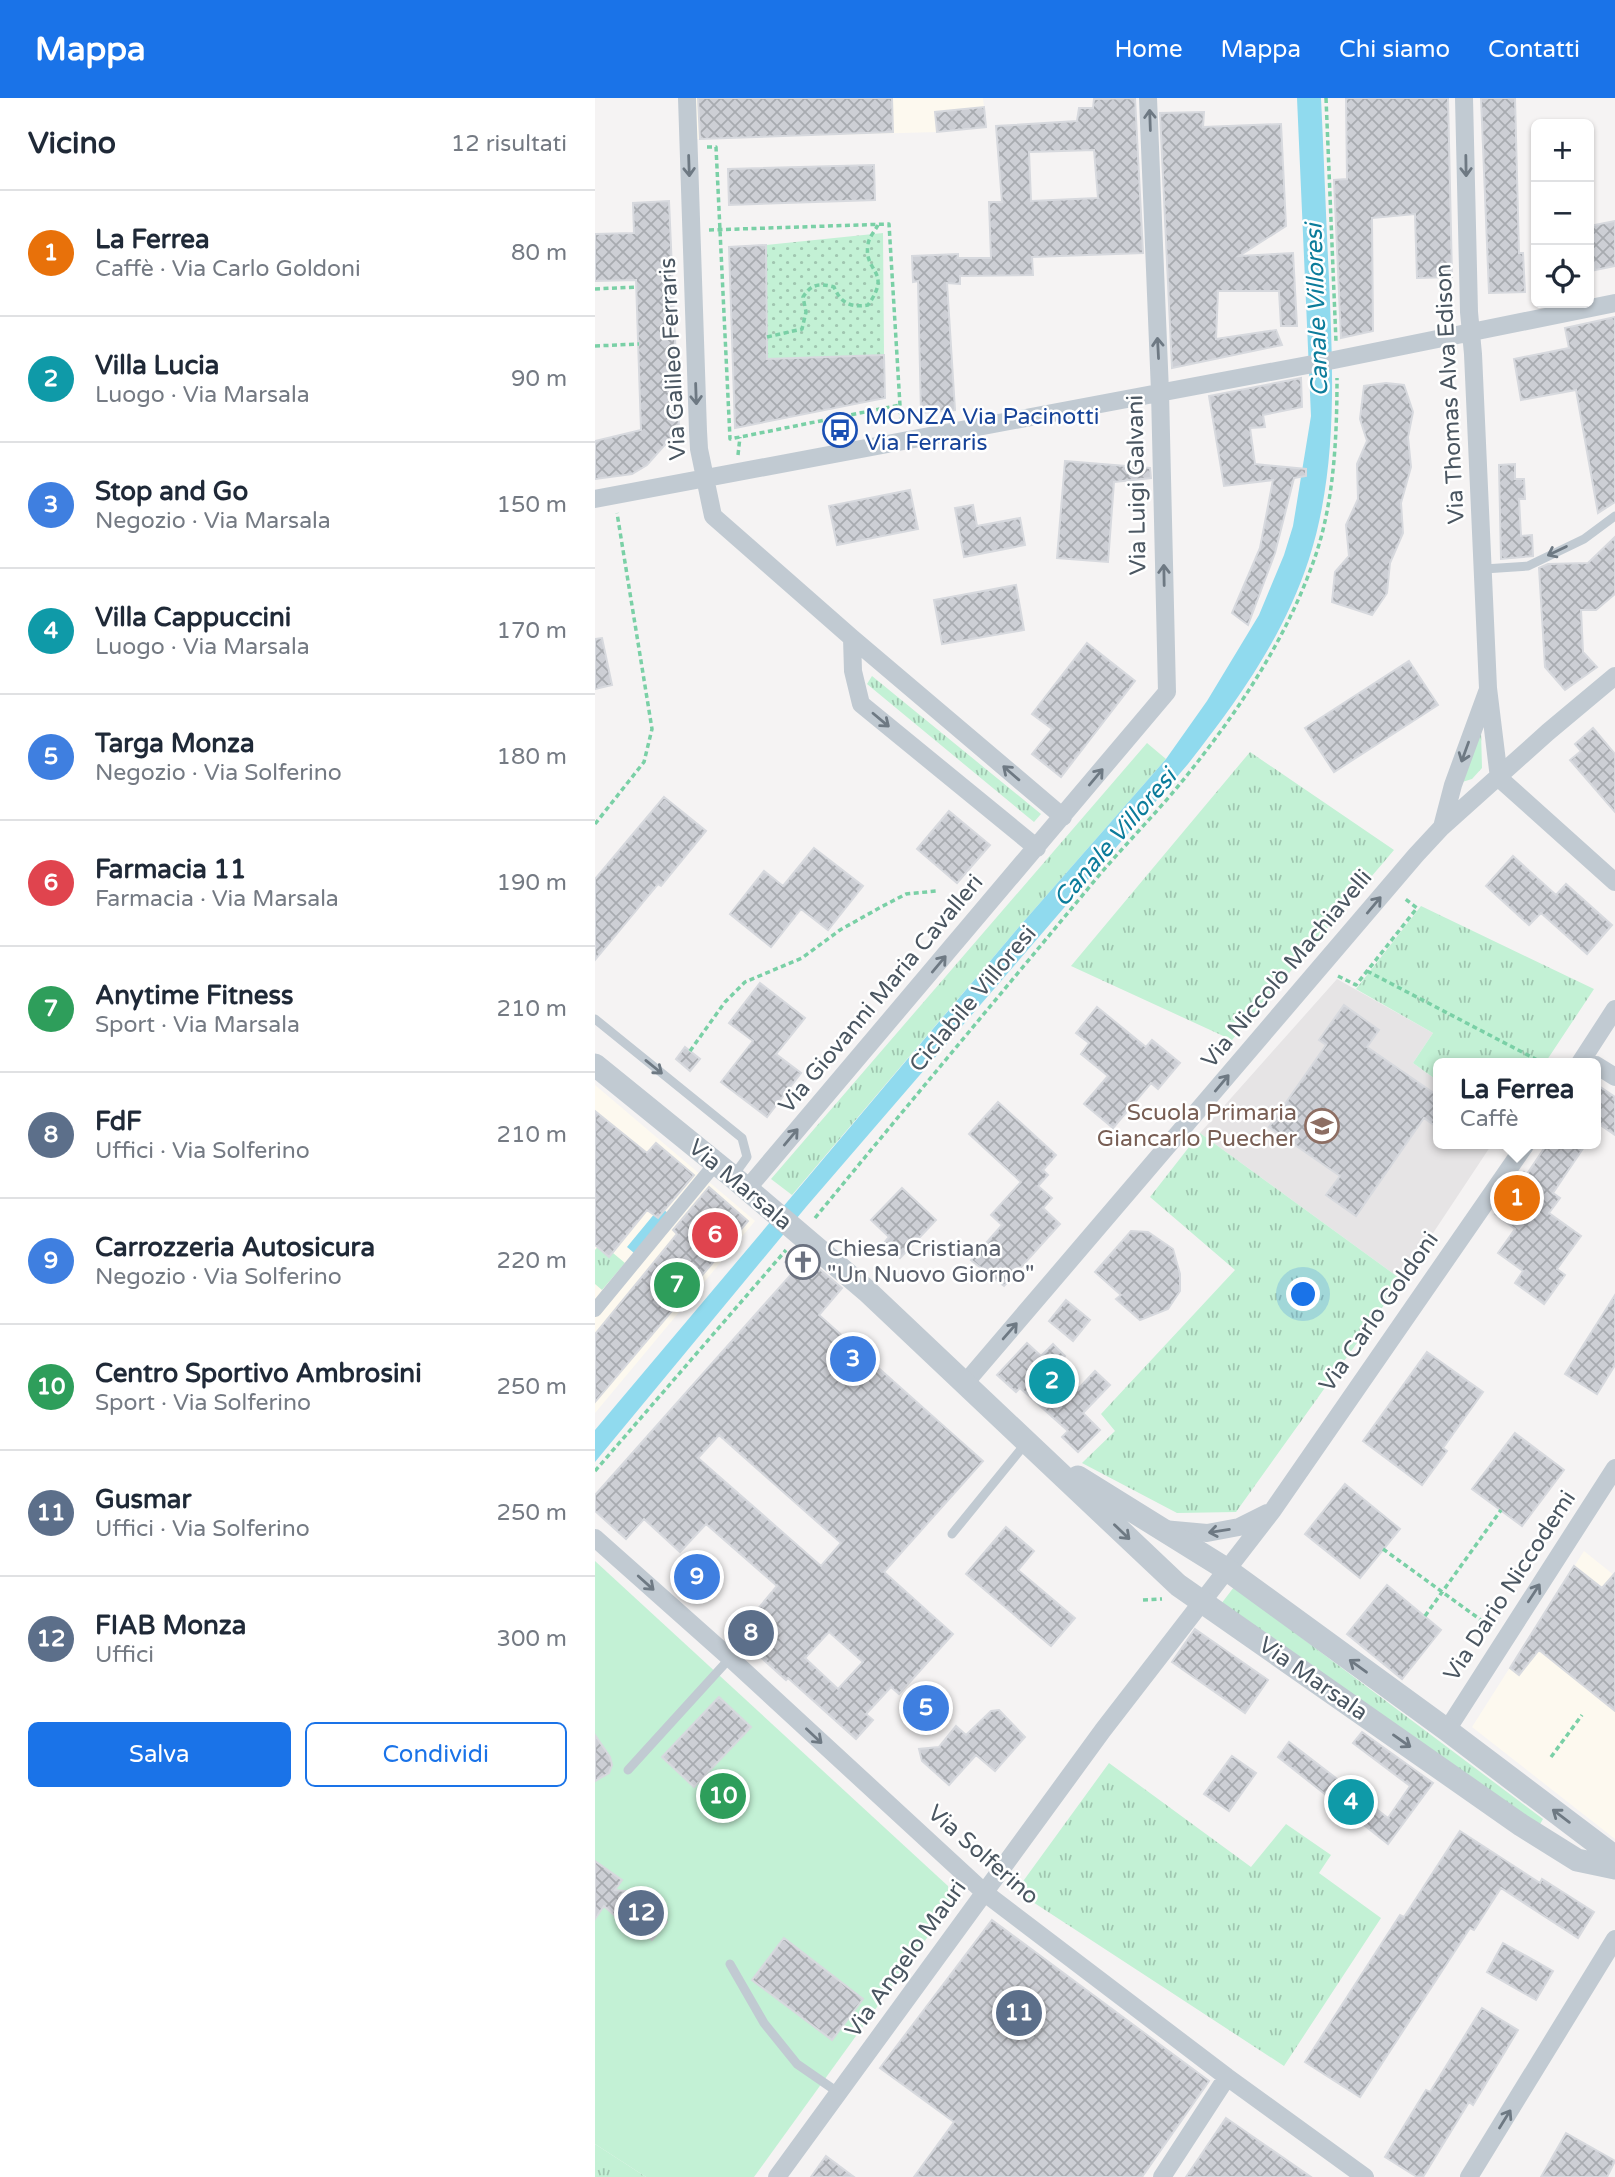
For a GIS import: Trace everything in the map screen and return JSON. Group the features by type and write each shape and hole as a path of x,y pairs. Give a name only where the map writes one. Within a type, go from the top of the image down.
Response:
{"street":[{"name":"Via Galileo Ferraris","path":"687,98 698,431 713,516 1058,823"},
{"name":"Via Luigi Galvani","path":"1058,823 1167,692 1160,392 1148,98"},
{"name":"Via Thomas Alva Edison","path":"1464,98 1469,312 1488,688 1499,778"},
{"path":"595,499 1335,359 1615,303"},
{"path":"852,638 853,671 861,704 1037,848"},
{"name":"Via Niccolò Machiavelli","path":"965,1382 1416,855 1442,827 1615,676"},
{"name":"Via Thomas Alva Edison","path":"1442,827 1453,785 1488,688"},
{"path":"1499,778 1615,882"},
{"name":"Via Giovanni Maria Cavalleri","path":"732,1177 1058,823"},
{"path":"1590,1058 1614,1011"},
{"name":"Via Marsala","path":"595,1065 867,1291 1178,1586 1521,1825 1577,1860 1615,1868"},
{"name":"Via Carlo Goldoni","path":"1202,1602 1273,1510 1523,1149"},
{"path":"595,1310 732,1177"},
{"name":"Via Marsala","path":"1032,1446 1226,1569 1447,1730 1615,1857"},
{"name":"Via Dario Niccodemi","path":"1447,1730 1615,1468"},
{"name":"Via Carlo Goldoni","path":"1161,1529 1207,1532 1240,1527 1273,1510"},
{"name":"Via Solferino","path":"595,1538 730,1658 985,1893 1227,2077 1365,2177"},
{"name":"Via Angelo Mauri","path":"777,2177 1103,1730 1202,1602"},
{"path":"1469,2177 1615,1939"},
{"path":"1162,2177 1227,2077"}],"lane":[{"path":"1484,569 1528,566 1584,539 1615,516"},
{"path":"598,1022 742,1138 747,1157 732,1177"},
{"path":"952,1534 1032,1446"},
{"path":"628,1770 730,1658"},
{"path":"730,1964 764,2023 797,2064 839,2093"}],"path":[{"name":"Ciclabile Villoresi","path":"595,1471 789,1225 1178,786 1262,670 1300,596 1315,559 1323,528 1335,442 1335,359 1326,98"},
{"path":"688,146 716,147 730,439 900,405"},
{"path":"767,337 802,330 806,312 803,297 815,284 834,287 838,298 846,304 857,307 868,305 879,285 878,273 869,261 867,253 868,240 879,225"},
{"path":"692,231 889,225 903,441"},
{"path":"595,289 636,287"},
{"path":"595,346 639,344"},
{"path":"595,824 644,762 652,729 617,513"},
{"path":"1317,970 1332,980 1338,976 1356,985 1417,908 1403,898 1413,888"},
{"path":"690,1051 725,1002 745,982 801,958 840,930 906,894 936,891"},
{"path":"1367,971 1533,1058"},
{"path":"1425,1616 1501,1510"},
{"path":"1383,1549 1443,1592 1501,1644"},
{"path":"1551,1757 1582,1715"}],"shaded area":[{"path":"694,98 983,98 986,127 937,132 695,139"},
{"name":"Scuola Primaria Giancarlo Puecher","path":"1337,979 1433,1033 1413,1063 1433,1077 1433,1149 1489,1149 1402,1280 1200,1133"},
{"path":"595,1085 755,1221 595,1413"},
{"path":"1584,1551 1615,1576 1615,1839 1472,1727"}],"green space":[{"path":"883,233 884,355 767,359 766,245"},
{"path":"872,676 1041,814 1034,822 867,684"},
{"path":"1481,731 1482,768 1472,779 1459,783"},
{"path":"1147,743 1166,759 1018,928 792,1195 771,1179"},
{"path":"1250,752 1394,850 1232,1040 1071,966"},
{"path":"1421,906 1594,989 1548,1058 1433,1058 1433,1077 1413,1063 1433,1033 1356,989"},
{"path":"1200,1133 1402,1280 1236,1512 1177,1513 1082,1463 1115,1431 1101,1414 1235,1270 1150,1197"},
{"path":"601,1243 625,1263 602,1290 595,1284 595,1250"},
{"path":"595,1561 948,1886 950,1906 754,2177 646,2177 595,2144"},
{"path":"1234,1587 1543,1819 1539,1826 1221,1604"},
{"path":"1109,1763 1251,1867 1286,1824 1331,1855 1319,1873 1381,1918 1284,2066 1016,1891"},
{"path":"595,2144 646,2177 595,2177"}],"water":[{"name":"Canale Villoresi","path":"1297,98 1321,98 1332,385 1325,490 1309,559 1287,615 1242,691 1188,764 806,1207 595,1462 595,1430 1018,928 1166,759 1207,701 1259,615 1293,526 1311,416"},
{"path":"660,1207 668,1213 634,1253 627,1247"}],"building":[{"path":"698,98 892,98 893,132 700,139"},
{"path":"1135,98 1143,253 1032,257 1033,275 960,276 960,284 947,283 955,410 921,413 918,281 913,282 912,256 958,254 958,258 991,258 989,202 1002,202 996,126 1077,121 1079,108 1093,108 1094,99","holes":["1094,150 1098,198 1031,201 1029,152"]},
{"path":"1346,98 1448,98 1452,277 1417,278 1415,214 1372,218 1373,331 1341,338 1334,180 1347,179"},
{"path":"1481,98 1515,98 1519,253 1523,253 1525,292 1489,293"},
{"path":"984,107 986,127 937,132 935,112"},
{"path":"1204,112 1203,127 1281,124 1286,226 1239,256 1293,253 1297,326 1281,326 1279,291 1218,291 1216,339 1276,330 1282,345 1172,368 1160,113"},
{"path":"874,165 875,200 729,205 728,169"},
{"path":"669,201 679,429 647,465 632,474 595,479 595,441 641,430 636,280 595,281 595,234 634,233 633,203"},
{"path":"1615,221 1615,266 1595,270 1594,225"},
{"path":"766,245 767,359 884,355 885,398 735,428 729,247"},
{"path":"1615,317 1615,502 1598,513 1576,390 1521,400 1514,359 1569,348 1565,328"},
{"path":"1301,378 1302,407 1263,415 1265,427 1250,428 1255,464 1306,469 1306,476 1294,478 1275,553 1248,625 1232,613 1260,548 1273,480 1224,486 1209,396"},
{"path":"1386,383 1404,385 1413,412 1408,437 1411,467 1401,503 1403,533 1390,563 1387,593 1372,615 1332,602 1335,572 1349,556 1346,525 1358,499 1357,464 1367,441 1360,419 1364,386"},
{"path":"1065,461 1150,468 1151,478 1114,482 1108,562 1057,558"},
{"path":"1515,464 1515,479 1524,479 1525,499 1519,499 1521,536 1532,535 1533,556 1501,559 1499,465"},
{"path":"910,490 918,529 837,545 829,506"},
{"path":"973,505 977,526 1020,518 1025,545 964,557 955,508"},
{"path":"1615,537 1615,594 1596,610 1581,610 1583,652 1597,667 1565,690 1545,667 1539,568 1548,564 1588,563"},
{"path":"1016,585 1024,630 942,644 934,600"},
{"path":"602,638 612,685 595,689 595,639"},
{"path":"1087,643 1135,681 1061,777 1032,754 1052,729 1032,714"},
{"path":"1409,661 1438,705 1334,772 1305,728"},
{"path":"1593,728 1615,754 1615,812 1570,760 1581,751 1575,744"},
{"path":"664,797 706,831 595,960 595,879"},
{"path":"949,811 990,845 957,883 917,849"},
{"path":"814,848 863,886 828,930 801,909 771,947 730,914 764,871 783,886"},
{"path":"1513,856 1556,895 1566,884 1612,925 1587,954 1541,913 1529,925 1486,886"},
{"path":"760,983 805,1018 776,1054 801,1073 767,1117 721,1082 753,1041 729,1023"},
{"path":"1344,1005 1379,1030 1367,1047 1433,1093 1433,1124 1424,1118 1356,1216 1326,1195 1340,1176 1269,1127 1326,1045 1319,1040"},
{"path":"1097,1007 1146,1047 1152,1040 1180,1063 1158,1089 1151,1083 1113,1128 1084,1104 1108,1076 1081,1054 1089,1043 1076,1033"},
{"path":"685,1047 700,1059 690,1071 676,1059"},
{"path":"1601,1087 1615,1097 1615,1135 1601,1125"},
{"path":"998,1102 1056,1155 1043,1170 1048,1175 1038,1186 1052,1198 1043,1208 1060,1224 1004,1286 971,1260 1002,1225 991,1215 1021,1182 969,1134"},
{"path":"595,1111 647,1153 656,1143 694,1175 658,1218 647,1210 609,1257 595,1245"},
{"path":"1544,1149 1583,1149 1553,1193 1560,1198 1549,1213 1581,1236 1557,1269 1565,1275 1544,1304 1515,1283 1523,1271 1498,1253 1515,1229 1495,1214 1524,1172 1527,1174"},
{"path":"709,1187 748,1221 595,1402 595,1334 677,1234 673,1230"},
{"path":"902,1188 936,1220 900,1258 884,1243 889,1237 871,1220"},
{"path":"1131,1231 1148,1232 1173,1249 1180,1274 1180,1291 1168,1309 1140,1320 1116,1299 1121,1295 1095,1272"},
{"path":"796,1249 842,1288 819,1315 983,1461 884,1572 953,1634 899,1694 891,1687 866,1714 873,1720 856,1739 736,1635 777,1586 706,1524 680,1552 644,1519 626,1539 595,1511 595,1495 795,1270 785,1262","holes":["719,1435 841,1543 821,1566 698,1458","829,1632 863,1662 838,1689 805,1658"]},
{"path":"1615,1295 1615,1365 1597,1394 1565,1374"},
{"path":"1066,1300 1090,1320 1073,1341 1049,1321"},
{"path":"1027,1343 1041,1356 1053,1344 1065,1356 1056,1366 1079,1388 1095,1371 1110,1385 1083,1413 1100,1430 1078,1452 1062,1437 1068,1431 1020,1388 1016,1392 997,1375"},
{"path":"1427,1352 1483,1392 1443,1448 1447,1451 1422,1485 1363,1441"},
{"path":"1515,1433 1564,1470 1522,1526 1472,1489"},
{"path":"1345,1484 1400,1529 1360,1578 1305,1534"},
{"path":"1006,1527 1034,1551 1018,1570 1075,1618 1051,1646 966,1574"},
{"path":"1574,1566 1602,1588 1615,1573 1615,1711 1539,1650 1519,1675 1510,1668"},
{"path":"1387,1585 1441,1630 1402,1679 1347,1634"},
{"path":"1195,1629 1268,1680 1245,1713 1172,1662"},
{"path":"719,1697 751,1727 694,1787 662,1757"},
{"path":"999,1710 1025,1737 995,1771 976,1755 949,1785 922,1761 919,1749 939,1747 956,1726 966,1735 991,1711"},
{"path":"1362,1732 1433,1783 1388,1844 1278,1757 1289,1742 1388,1818 1410,1786 1353,1743"},
{"path":"595,1735 610,1757 612,1765 609,1773 595,1781"},
{"path":"1232,1756 1256,1773 1229,1811 1204,1794"},
{"path":"1460,1831 1540,1883 1542,1879 1594,1912 1578,1938 1501,1888 1474,1930 1470,1928 1360,2097 1305,2062 1400,1915 1404,1917"},
{"path":"595,1861 622,1880 615,1890 652,1894 658,1898 661,1904 656,1913 667,1922 652,1940 640,1930 636,1935 604,1906 595,1919"},
{"path":"992,1920 1209,2081 1142,2177 914,2177 954,2122 880,2068"},
{"path":"784,1938 863,1999 832,2040 752,1980"},
{"path":"1503,1943 1553,1971 1536,2000 1487,1972"},
{"path":"1482,2008 1518,2030 1473,2105 1469,2102 1423,2177 1417,2177 1385,2157 1426,2090 1430,2092"},
{"path":"1226,2118 1311,2177 1186,2177"},
{"path":"1566,2133 1615,2161 1607,2177 1541,2177"},
{"path":"826,2156 854,2177 811,2177"}],"place":[{"name":"MONZA Via Pacinotti Via Ferraris","path":"840,430"},
{"name":"Scuola Primaria Giancarlo Puecher","path":"1322,1126"},
{"name":"La Ferrea","path":"1517,1198"},
{"name":"Farmacia 11","path":"715,1235"},
{"name":"Chiesa Cristiana \"Un Nuovo Giorno\"","path":"803,1262"},
{"name":"Anytime Fitness","path":"677,1285"},
{"name":"Stop and Go","path":"853,1359"},
{"name":"Villa Lucia","path":"1052,1381"},
{"name":"Carrozzeria Autosicura","path":"697,1577"},
{"name":"FdF","path":"751,1633"},
{"name":"Targa Monza","path":"926,1708"},
{"name":"Centro Sportivo Ambrosini","path":"723,1796"},
{"name":"Villa Cappuccini","path":"1351,1802"},
{"name":"FIAB Monza","path":"641,1913"},
{"name":"Gusmar","path":"1019,2013"}]}
